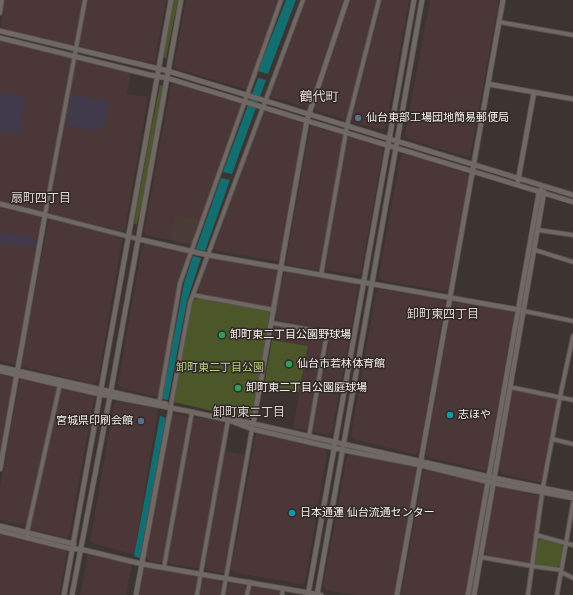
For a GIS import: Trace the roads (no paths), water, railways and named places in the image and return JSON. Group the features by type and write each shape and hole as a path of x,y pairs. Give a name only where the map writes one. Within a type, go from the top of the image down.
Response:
{"street":[{"path":"0,13 2,0"},
{"path":"0,469 85,0"},
{"path":"64,595 100,389 158,76 170,0"},
{"path":"72,595 111,394 181,0"},
{"path":"159,404 180,283 281,0"},
{"path":"136,595 190,303 262,106 266,101 303,0"},
{"path":"223,595 307,120 347,0"},
{"path":"321,275 347,126 379,0"},
{"path":"309,594 414,0"},
{"path":"0,531 26,535 142,564 201,573 318,595 342,450 422,0"},
{"path":"397,595 503,0"},
{"path":"499,22 573,35"},
{"path":"0,31 168,71 573,196"},
{"path":"0,38 167,78 573,202"},
{"path":"488,84 573,99"},
{"path":"517,185 534,92"},
{"path":"468,595 539,192 544,186"},
{"path":"474,595 545,193 544,186"},
{"path":"0,204 128,237 208,255 573,321"},
{"path":"538,230 573,235"},
{"path":"535,250 573,262"},
{"path":"193,295 274,310"},
{"path":"272,323 354,338"},
{"path":"309,436 328,333"},
{"path":"528,595 543,490 573,336"},
{"path":"0,367 17,373"},
{"path":"0,371 17,373 61,383 100,394 111,394 171,406 253,426 309,436 335,445 342,450 420,463"},
{"path":"61,383 100,389 111,394"},
{"path":"26,535 61,383"},
{"path":"510,387 573,400"},
{"path":"171,406 335,445 344,444 573,498"},
{"path":"164,567 192,412"},
{"path":"198,595 228,420"},
{"path":"552,439 573,444"},
{"path":"543,490 573,494"},
{"path":"557,595 573,503"},
{"path":"0,526 26,535"},
{"path":"536,535 573,545"},
{"path":"480,557 561,571 573,578"},
{"path":"247,595 250,582"},
{"path":"282,595 283,588"}],"water":[{"path":"286,0 296,0 268,74 258,71"},
{"path":"258,78 266,80 232,174 223,172"},
{"path":"221,178 230,180 205,251 196,249"},
{"path":"193,256 201,258 187,301 168,400 162,399 184,283"},
{"path":"160,416 166,418 140,558 134,556"}],"place":[{"name":"仙台東部工場団地簡易郵便局","path":"358,118"},
{"name":"卸町東二丁目公園野球場","path":"222,335"},
{"name":"仙台市若林体育館","path":"289,364"},
{"name":"卸町東二丁目公園庭球場","path":"238,388"},
{"name":"志ほや","path":"450,415"},
{"name":"宮城県印刷会館","path":"141,421"},
{"name":"日本通運 仙台流通センター","path":"292,513"}],"district":[{"name":"鶴代町","path":"319,97"},
{"name":"扇町四丁目","path":"41,199"},
{"name":"卸町東四丁目","path":"443,315"},
{"name":"卸町東二丁目","path":"249,413"}],"park label":[{"name":"卸町東二丁目公園","path":"220,368"}]}
